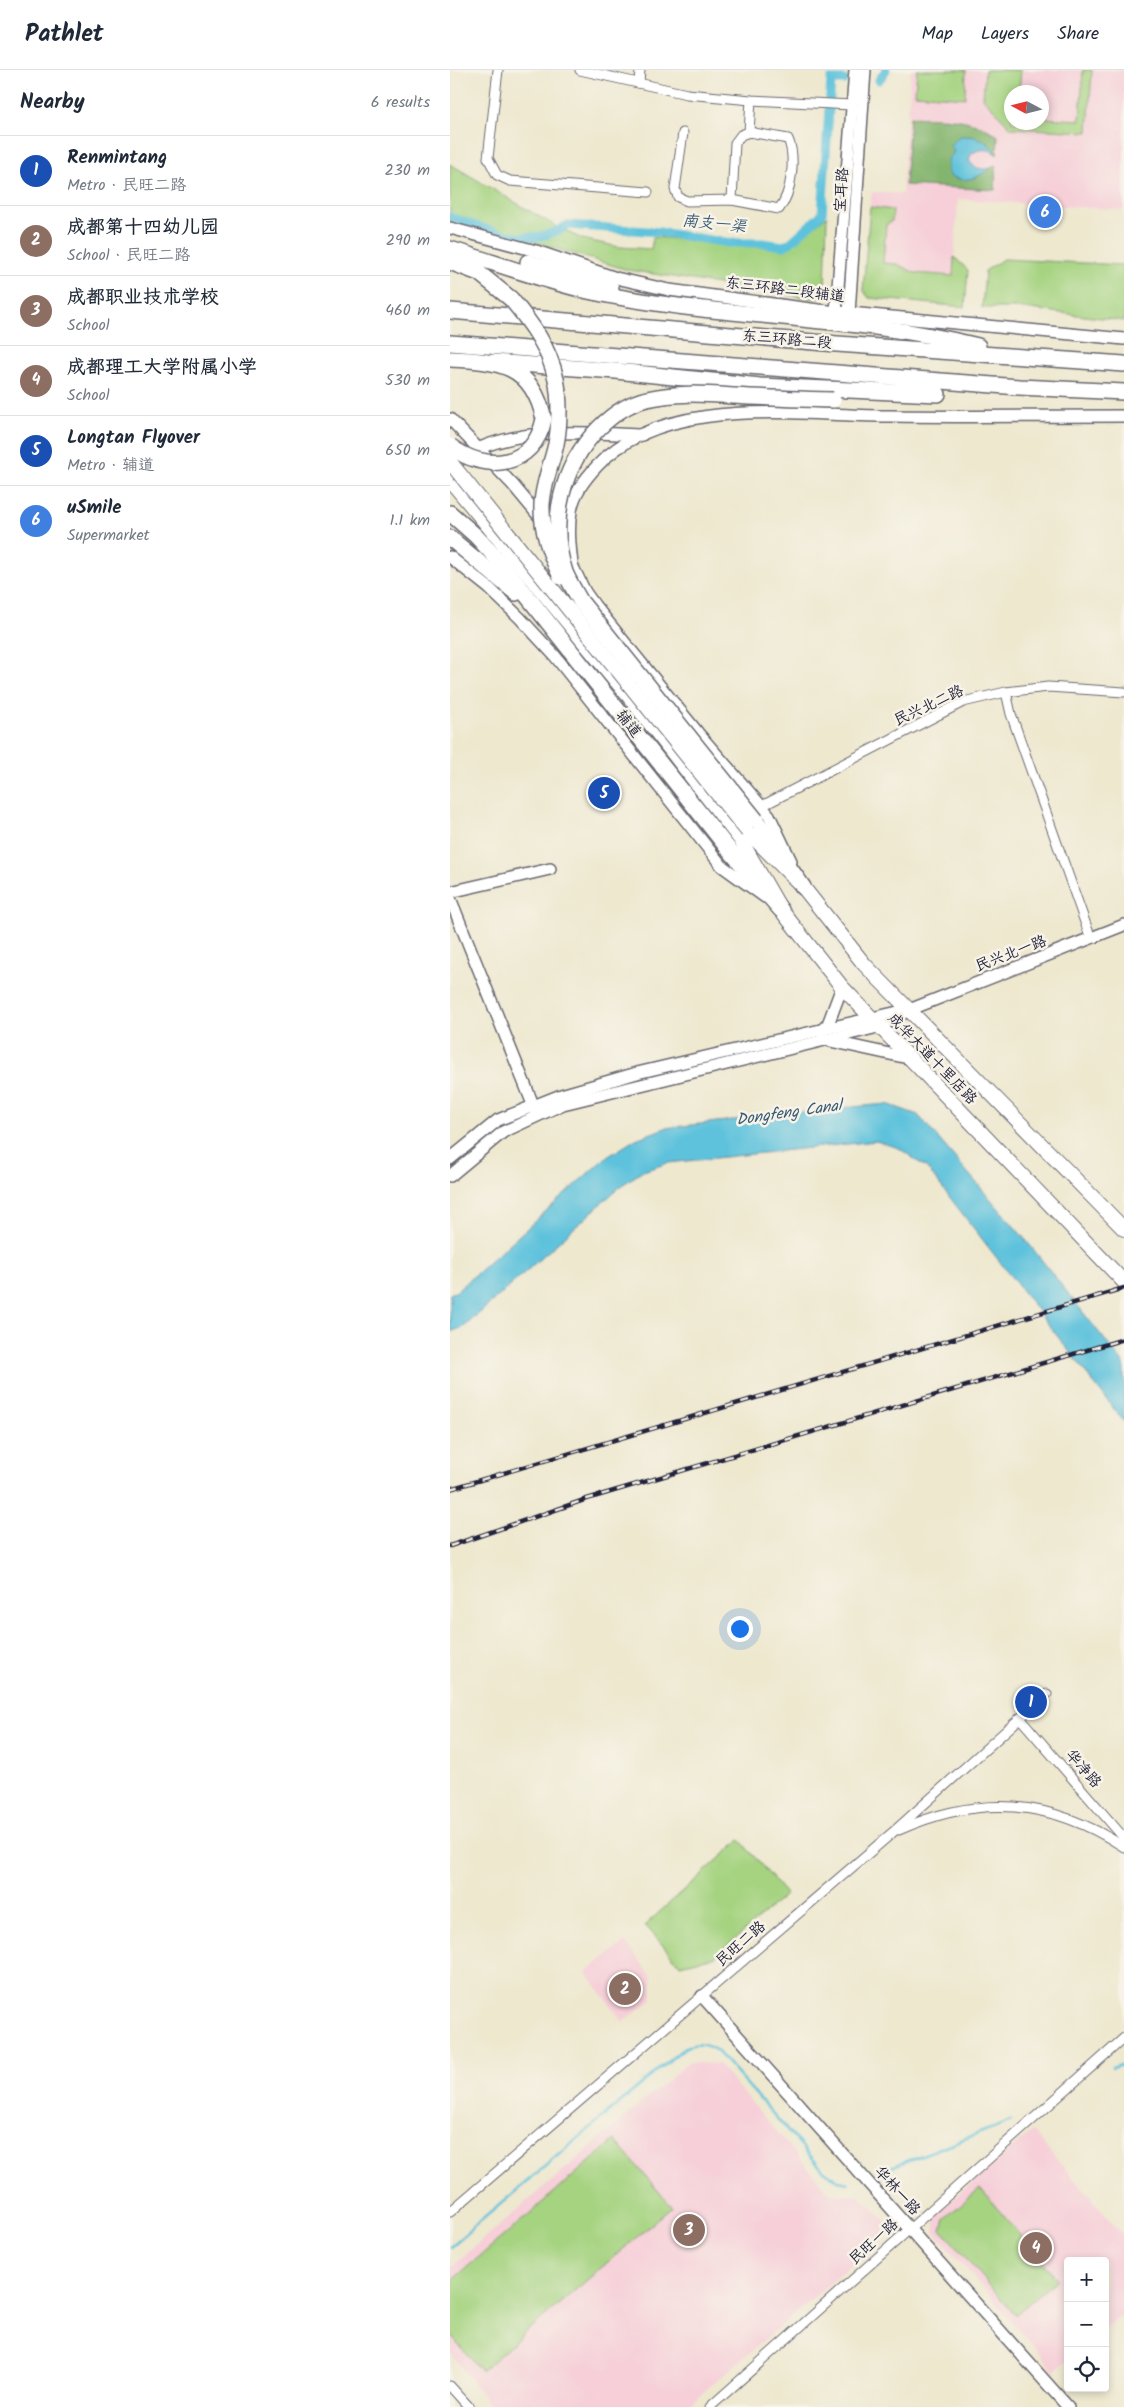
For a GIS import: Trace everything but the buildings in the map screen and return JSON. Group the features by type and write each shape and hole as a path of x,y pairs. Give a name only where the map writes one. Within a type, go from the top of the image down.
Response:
{"highway":[{"path":"450,239 591,280 645,300"},
{"path":"450,249 587,290 645,300 836,317 1016,355"},
{"path":"450,262 479,273 511,299 535,328 547,350 556,378 558,396 556,442 542,503 548,551 561,578 803,887"},
{"name":"东三环路二段","path":"450,311 837,344 1124,364"},
{"name":"东三环路二段","path":"450,343 1019,388 1124,392"},
{"path":"450,359 616,370 831,395"},
{"path":"450,446 462,455 474,460 496,463 516,458 528,450 536,440 544,419 539,397 525,378 493,362"},
{"path":"581,602 566,572 560,544 562,493 570,466 587,440 606,421 624,408 645,399 694,393 938,394 1019,388"},
{"path":"450,513 476,536 539,611 726,846 781,910"},
{"path":"450,538 539,611"}],"main road":[{"name":"宝耳路","path":"849,313 858,105 855,70"},
{"name":"宝耳路","path":"836,317 858,105 865,70"},
{"name":"东三环路二段辅道","path":"450,228 644,285 669,290 836,317 849,313 1124,339"},
{"path":"572,564 569,528 571,510 576,494 585,479 612,451 642,435 705,416 751,411 887,416 1124,416"},
{"path":"450,419 480,448 539,515 572,564 594,606 698,733 752,824"},
{"path":"450,466 480,448 534,435 577,433 642,435"},
{"path":"450,462 752,824"},
{"path":"450,480 627,694 752,824"},
{"name":"辅道","path":"450,557 489,588 555,656 722,866 781,910"},
{"name":"成华大道十里店路","path":"752,824 781,910 842,987 874,1023 1124,1282"},
{"path":"450,892 550,869"},
{"name":"成华大道十里店路","path":"803,887 864,964 1124,1229"},
{"path":"450,898 535,1110"},
{"name":"民兴北一路","path":"535,1110 874,1023 1124,925"},
{"path":"842,987 822,1036 908,1058"},
{"path":"450,1159 498,1120 535,1110"},
{"path":"450,1176 503,1132 535,1110"},
{"name":"华林一路","path":"702,1996 1068,2407"}],"street":[{"path":"498,70 488,158 497,175 510,181 648,192"},
{"path":"580,70 687,94 751,100 858,105"},
{"path":"639,83 640,70"},
{"path":"749,132 751,100"},
{"path":"683,133 675,189 678,198 687,201 732,200 779,208 786,201 790,174 792,146 788,138 749,132 741,135 735,143 732,200"},
{"name":"民兴北二路","path":"752,824 963,702 1006,692 1048,687 1124,692"},
{"path":"1006,692 1011,714 1091,939"},
{"name":"民旺二路","path":"450,2212 892,1833 1046,1694"},
{"name":"华净路","path":"1020,1718 1124,1838"},
{"path":"892,1833 941,1814 999,1805 1057,1813 1082,1822 1124,1847"},
{"name":"民旺一路","path":"710,2407 1124,2038"},
{"path":"450,2386 469,2407"}],"shaded area":[{"path":"911,70 1124,70 1124,210 958,199 953,276 915,273 897,264 883,263 886,224 893,210 870,207 872,192 902,194"},
{"path":"625,1942 652,1977 652,2000 623,2022 586,1972"},
{"path":"689,2062 718,2064 830,2193 846,2196 859,2195 885,2220 882,2239 686,2407 491,2407 450,2352 450,2268"},
{"path":"1032,2131 1124,2236 1124,2313 1109,2325 1109,2257 1064,2257 1064,2363 1055,2371 934,2232 936,2214"}],"green space":[{"path":"917,70 966,70 965,98 915,94"},
{"path":"985,70 1021,70 1020,85 1004,85 1004,120 983,98"},
{"path":"1083,70 1092,70 1088,132 1049,130 1049,118 1080,120"},
{"path":"910,117 966,121 977,124 998,136 997,155 980,140 963,137 957,138 954,153 949,159 950,176 963,179 974,177 996,165 995,190 905,185"},
{"path":"450,164 557,227 582,239 619,247 651,249 653,237 787,248 827,216 825,292 815,299 628,270 450,217"},
{"path":"870,207 893,210 892,221 886,225 883,263 897,264 915,273 953,276 954,257 968,270 965,307 869,298 863,290"},
{"path":"1003,259 1124,265 1124,321 1022,308 982,308 985,271"},
{"path":"740,1840 786,1894 715,1957 680,1965 645,1925"},
{"path":"615,2140 672,2207 481,2371 450,2334 450,2282"},
{"path":"980,2188 1057,2279 1015,2315 942,2230 945,2218"}],"water":[{"path":"960,136 972,136 986,142 990,146 997,155 988,150 981,150 971,154 969,160 978,168 991,168 981,175 965,180 948,174 948,159 954,152 950,145"},
{"path":"887,1104 918,1115 1025,1239 1124,1364 1124,1422 927,1168 899,1148 876,1141 668,1163 643,1171 622,1185 464,1327 450,1332 450,1294 457,1291 604,1159 636,1139 665,1128"}],"waterway":[{"name":"南支一渠","path":"879,80 886,70"},
{"name":"南支一渠","path":"450,217 509,236 539,237 553,233 568,225 659,232 729,243 762,243 784,246 790,243 822,214 831,80 844,80"},
{"path":"450,2247 684,2048 697,2044 705,2045 717,2051 823,2170 838,2181 848,2183"},
{"path":"1112,2068 1124,2064"},
{"path":"883,2170 1011,2121"}],"railway":[{"path":"450,1489 1124,1288"},
{"path":"450,1546 587,1499 1124,1339"}],"place":[{"name":"uSmile","path":"1045,212"},
{"name":"Longtan Flyover","path":"604,793"},
{"name":"Renmintang","path":"1031,1702"},
{"name":"成都第十四幼儿园","path":"625,1989"},
{"name":"成都职业技术学校","path":"689,2230"},
{"name":"成都理工大学附属小学","path":"1036,2248"}],"water label":[{"name":"Dongfeng Canal","path":"789,1113"}]}
